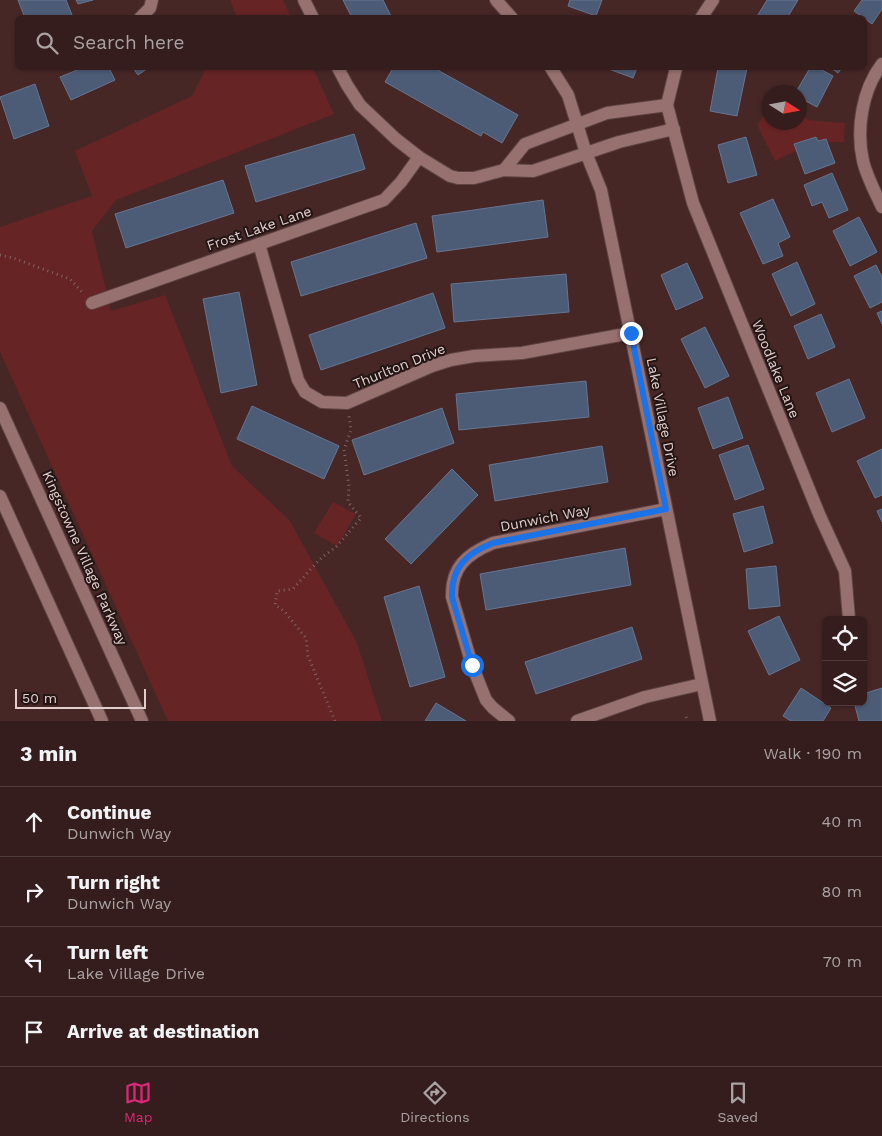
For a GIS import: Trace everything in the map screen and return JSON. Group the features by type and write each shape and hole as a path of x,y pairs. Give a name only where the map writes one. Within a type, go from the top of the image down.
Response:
{"street":[{"path":"143,15 150,8 152,0"},
{"path":"304,0 312,15"},
{"path":"496,0 509,15"},
{"path":"703,15 713,0"},
{"path":"882,64 866,96 860,132 863,160 882,208"},
{"path":"339,70 360,105 396,139 419,157 450,176 458,178 474,178 504,170 533,171 619,142 674,129"},
{"name":"Lake Village Drive","path":"552,70 568,95 586,153 601,190 710,721"},
{"name":"Woodlake Lane","path":"676,70 667,105 693,203 819,514 845,571 849,616"},
{"path":"504,170 525,144 607,113 667,105"},
{"name":"Frost Lake Lane","path":"92,303 384,200 401,182 419,157"},
{"name":"Thurlton Drive","path":"259,244 298,380 306,392 322,402 347,403 432,366 451,360 474,356 522,353 631,333"},
{"name":"Kingstowne Village Parkway","path":"0,408 142,721"},
{"path":"0,496 102,721"},
{"name":"Dunwich Way","path":"509,721 492,708 486,700 472,665 452,597 453,581 459,566 478,549 493,543 666,509"},
{"path":"578,721 645,697 702,684"}],"path":[{"path":"0,256 13,258 70,279 92,303"},
{"path":"335,721 308,656 306,638 284,611 275,605 277,591 293,589 319,560 337,546 361,518 348,502 349,487 344,450 351,430 347,403"}],"shaded area":[{"path":"230,0 283,0 290,15 236,15"},
{"path":"204,70 314,70 334,114 116,200 92,231 111,311 165,295 232,466 290,521 357,643 382,721 168,721 0,352 0,227 92,196 75,151 192,96"},
{"path":"762,118 762,130 807,130 807,119 845,123 844,142 813,142 775,161 757,125"},
{"path":"333,502 356,514 337,546 314,533"}],"building":[{"path":"18,0 66,0 72,15 24,15"},
{"path":"76,0 93,0 78,4"},
{"path":"343,0 383,0 390,15 350,15"},
{"path":"570,0 602,0 596,15 568,6"},
{"path":"767,0 798,0 789,15 758,15"},
{"path":"862,0 882,0 882,9 872,24 867,20 867,15 860,15 854,11"},
{"path":"77,70 110,70 115,80 71,100 60,77"},
{"path":"134,70 145,70 138,75"},
{"path":"392,70 438,70 518,115 502,143 483,132 481,136 385,82"},
{"path":"611,70 636,70 633,78"},
{"path":"718,70 747,70 737,116 710,111"},
{"path":"809,70 822,70 833,76 817,107 807,102 807,85 800,85"},
{"path":"35,84 49,126 14,139 0,97"},
{"path":"354,134 365,169 256,202 245,166"},
{"path":"746,137 757,175 728,183 718,145"},
{"path":"816,137 818,141 826,139 835,163 805,174 794,144"},
{"path":"832,173 848,210 829,218 822,202 812,206 804,185"},
{"path":"223,180 234,213 126,248 115,214"},
{"path":"773,199 790,237 778,243 783,256 763,264 740,213"},
{"path":"543,200 548,237 437,252 432,216"},
{"path":"859,217 877,252 850,266 833,231"},
{"path":"416,223 427,258 301,296 291,262"},
{"path":"797,262 815,304 791,316 772,274"},
{"path":"687,263 703,298 676,310 661,275"},
{"path":"876,265 882,277 882,302 870,308 854,276"},
{"path":"566,274 569,312 454,322 451,284"},
{"path":"239,292 257,385 221,393 203,299"},
{"path":"433,293 445,328 321,370 309,335"},
{"path":"882,311 882,324 877,313"},
{"path":"821,314 835,347 808,359 794,326"},
{"path":"705,327 729,376 705,388 681,339"},
{"path":"849,379 865,418 832,432 816,393"},
{"path":"586,381 589,417 459,430 456,394"},
{"path":"728,397 743,438 713,449 698,408"},
{"path":"252,406 339,446 324,479 237,439"},
{"path":"442,408 454,443 364,475 352,440"},
{"path":"748,445 764,489 735,500 719,455"},
{"path":"602,446 608,482 495,501 489,465"},
{"path":"882,449 882,495 875,498 857,461"},
{"path":"452,469 478,495 411,564 385,539"},
{"path":"763,506 773,543 744,552 733,514"},
{"path":"882,509 882,522 877,511"},
{"path":"625,548 631,585 486,610 480,574"},
{"path":"776,566 780,606 749,609 746,569"},
{"path":"419,586 445,677 410,687 384,597"},
{"path":"779,616 800,660 769,675 748,631"},
{"path":"632,627 642,659 536,694 525,662"},
{"path":"801,688 822,702 822,706 831,708 823,721 791,721 783,716"},
{"path":"882,688 882,721 859,721 855,706 867,706 867,693"},
{"path":"436,703 466,721 425,721"}],"route":[{"path":"472,665 452,597 454,575 459,566 469,556 478,549 493,543 666,509 631,333"}]}
